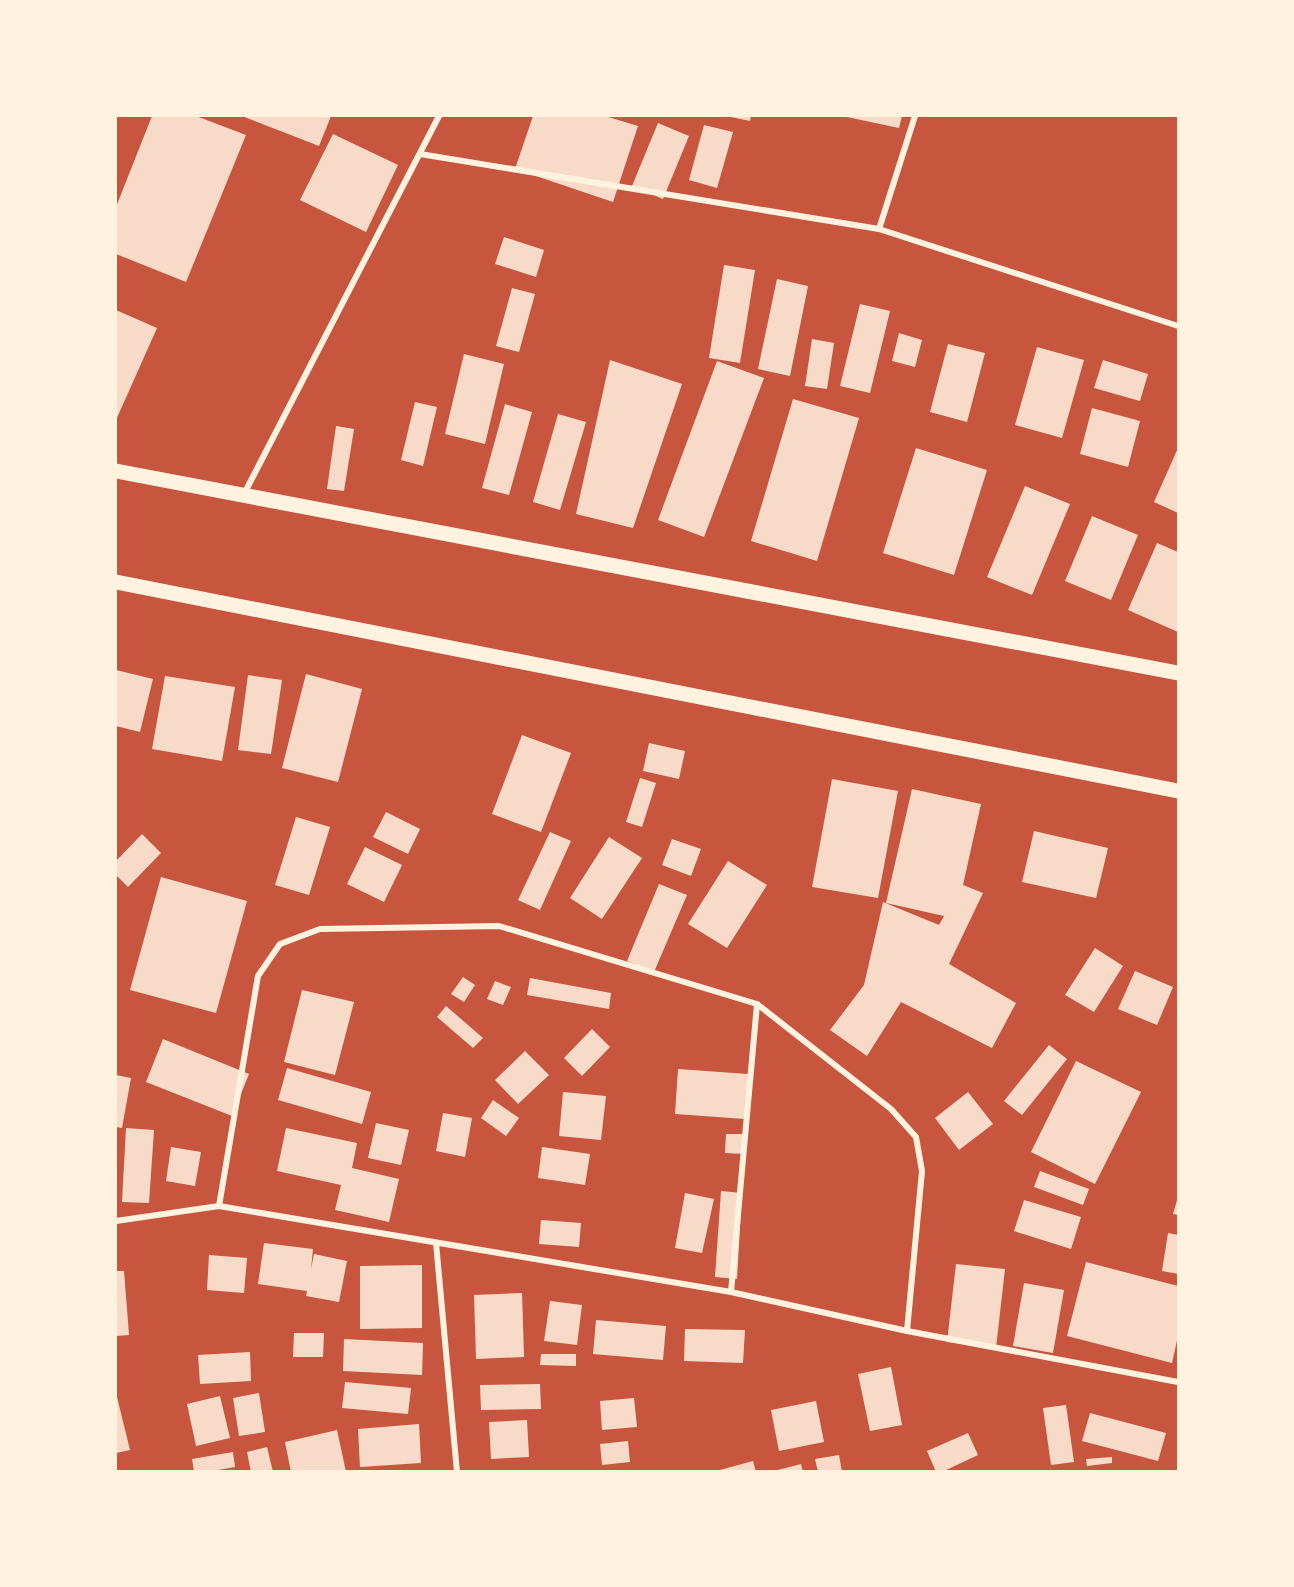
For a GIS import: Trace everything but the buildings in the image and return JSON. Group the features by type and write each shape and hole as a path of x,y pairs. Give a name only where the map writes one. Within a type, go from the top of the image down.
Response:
{"main road":[{"path":"116,471 1179,673"},
{"path":"116,582 1179,791"}],"street":[{"path":"243,495 440,116"},
{"path":"879,229 915,116"},
{"path":"420,154 879,229 1179,326"},
{"path":"219,1206 258,976 280,944 320,929 499,926 757,1004 891,1109 916,1137 922,1171 907,1331"},
{"path":"731,1292 757,1004"},
{"path":"116,1221 219,1206 731,1292 907,1331 1179,1383"},
{"path":"436,1243 457,1472"}]}
